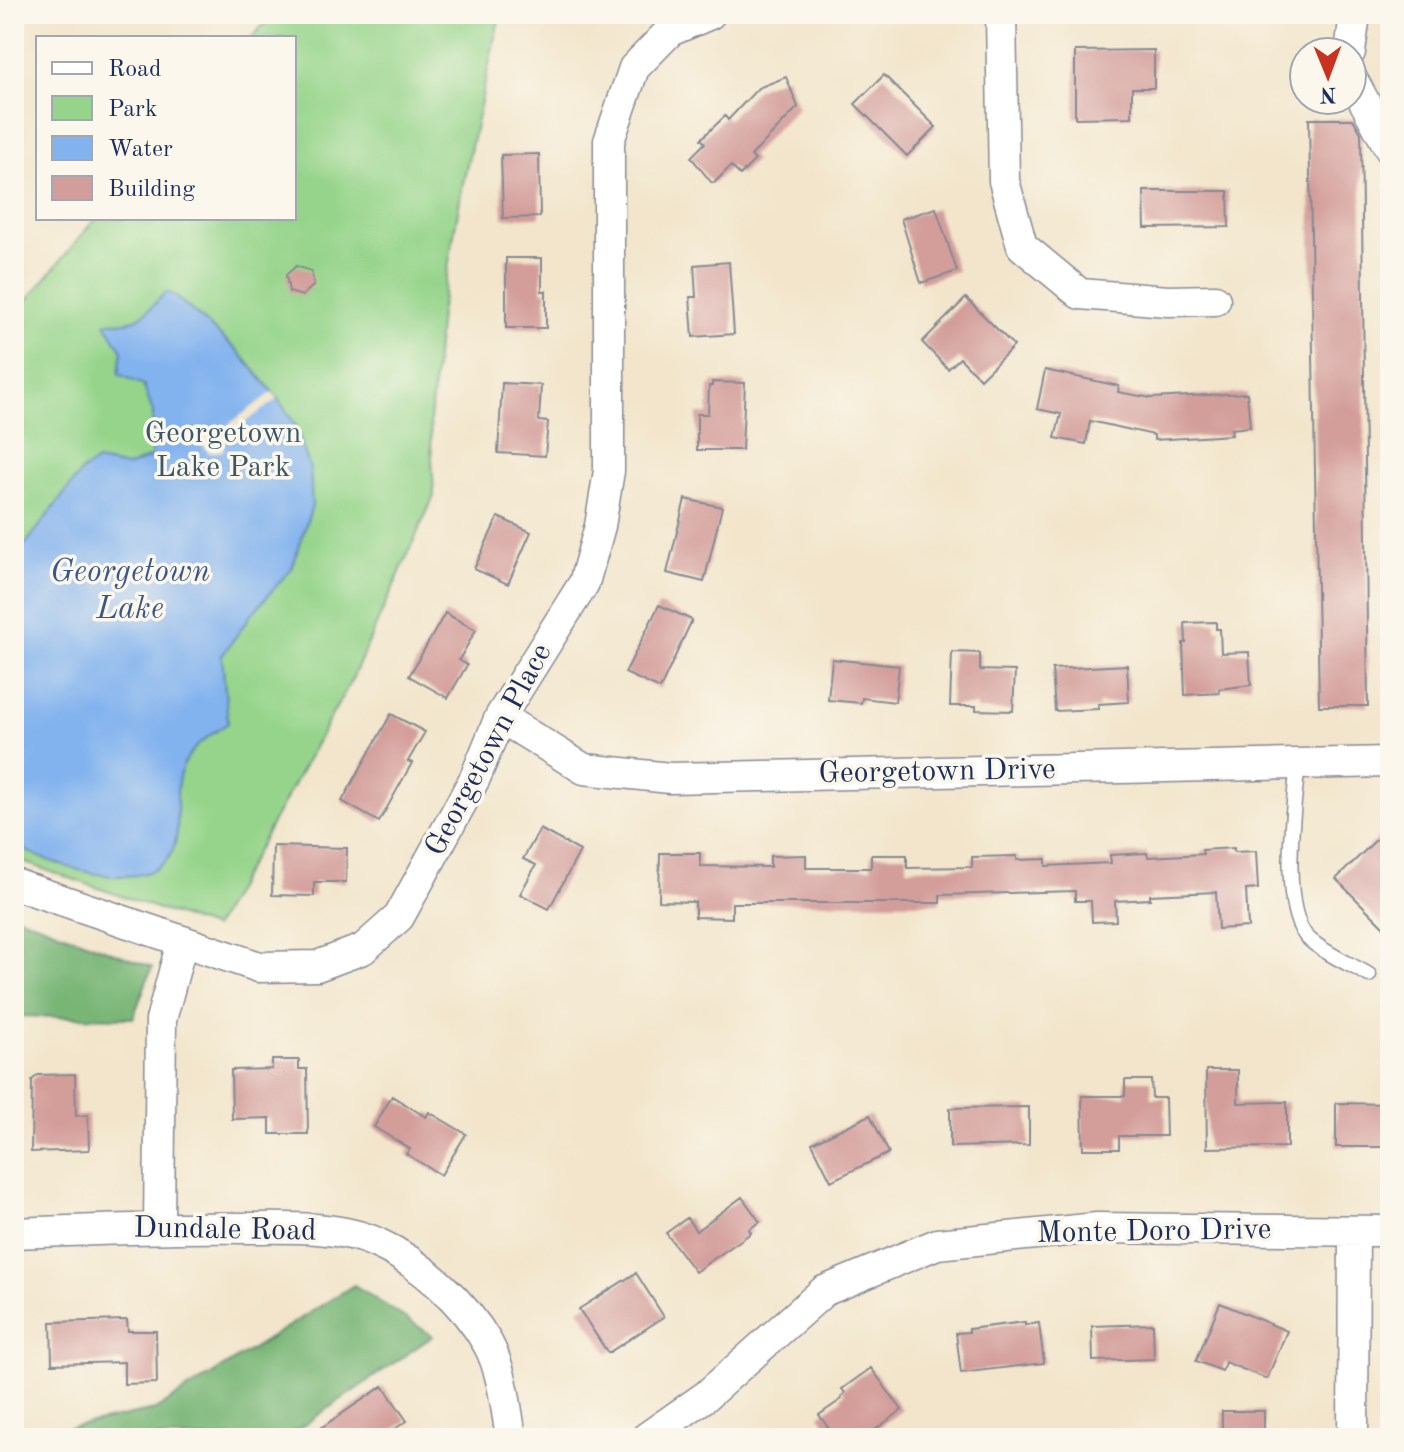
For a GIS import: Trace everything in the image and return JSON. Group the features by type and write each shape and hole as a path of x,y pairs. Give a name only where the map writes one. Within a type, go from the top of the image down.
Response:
{"street":[{"name":"Georgetown Place","path":"14,884 259,967 317,966 363,949 399,917 475,778 500,717 584,583 600,526 609,471 609,141 634,68 670,31 710,14"},
{"path":"1001,14 1004,181 1022,246 1080,294 1168,301 1215,300"},
{"path":"1352,36 1355,14"},
{"path":"1368,108 1390,149"},
{"name":"Georgetown Drive","path":"500,717 584,769 670,778 1390,762"},
{"path":"159,1227 161,1020 182,942"},
{"name":"Dundale Road","path":"14,1233 159,1227 321,1229 376,1242 426,1273 459,1305 488,1345 501,1384 511,1438"},
{"name":"Monte Doro Drive","path":"646,1438 706,1396 824,1291 937,1244 1097,1228 1390,1231"},
{"path":"1353,1438 1354,1231"}],"lane":[{"path":"1298,764 1291,835 1291,901 1307,938 1369,975"}],"green space":[{"name":"Georgetown Lake Park","path":"274,14 491,14 499,19 462,188 440,313 430,421 434,496 353,677 214,928 14,859 14,316 94,220 296,220 296,36 253,36"},
{"path":"14,915 152,967 133,1018 14,1016"},
{"path":"354,1285 433,1336 285,1438 19,1438 155,1410"}],"water":[{"name":"Georgetown Lake","path":"166,292 174,295 238,351 295,424 310,469 312,506 292,568 250,616 222,656 228,723 200,743 184,763 177,787 176,839 167,859 151,871 129,876 104,875 53,862 14,844 14,559 82,471 97,461 127,467 151,457 153,412 143,385 119,374 122,351 105,323 136,319"}],"pier":[{"path":"273,392 277,399 227,436 223,451 209,453 200,441 204,429 219,427 221,430"}],"building":[{"path":"1154,50 1154,88 1132,88 1132,117 1075,118 1075,51"},
{"path":"884,75 936,127 907,156 855,104"},
{"path":"786,77 798,107 751,156 755,160 740,175 731,166 714,183 711,182 691,157 705,143 701,139 725,116 728,120 758,88"},
{"path":"1309,119 1353,119 1361,133 1368,706 1319,706"},
{"path":"539,154 540,217 503,218 501,155"},
{"path":"1144,191 1228,191 1229,227 1145,228"},
{"path":"936,208 957,271 921,283 901,219"},
{"path":"506,258 542,258 546,328 506,328"},
{"path":"729,262 734,334 693,337 690,297 696,297 694,265"},
{"path":"296,266 311,271 314,285 302,296 289,292 286,275"},
{"path":"966,298 1014,346 980,379 960,358 948,369 922,342"},
{"path":"1045,370 1119,386 1118,392 1151,398 1247,393 1250,427 1231,429 1232,435 1154,440 1154,435 1090,421 1086,444 1055,438 1061,414 1037,409"},
{"path":"712,382 745,383 742,450 697,450 697,414 708,414 709,386"},
{"path":"502,383 541,385 539,421 548,422 545,456 498,453"},
{"path":"685,499 722,507 704,582 667,573"},
{"path":"498,517 531,532 508,584 474,569"},
{"path":"659,605 692,620 660,689 625,673"},
{"path":"445,613 476,630 459,660 467,665 448,698 409,676"},
{"path":"1216,622 1216,629 1220,629 1221,653 1249,652 1251,685 1219,689 1219,693 1185,695 1185,623"},
{"path":"952,652 980,653 980,670 1015,671 1013,711 950,706"},
{"path":"832,659 899,666 895,702 862,698 861,703 828,700"},
{"path":"1127,665 1129,702 1098,704 1098,709 1055,711 1052,669"},
{"path":"391,714 425,732 408,761 412,763 379,822 342,801"},
{"path":"1390,826 1390,933 1336,879"},
{"path":"540,829 580,851 549,909 520,894 536,865 523,859"},
{"path":"273,846 347,848 346,882 314,882 314,896 272,895"},
{"path":"1234,848 1234,852 1256,851 1258,889 1246,890 1248,927 1218,929 1216,892 1150,895 1150,899 1115,901 1116,921 1092,922 1091,901 1075,901 1075,891 940,895 940,903 732,903 732,918 695,917 695,902 659,901 660,853 700,853 700,866 770,867 770,856 806,855 806,868 871,868 871,855 907,855 907,868 972,867 972,857 1046,859 1046,866 1111,863 1110,855 1147,853 1148,857 1203,854 1202,850"},
{"path":"272,1060 299,1060 299,1069 307,1069 308,1134 270,1134 270,1118 232,1119 231,1070 272,1069"},
{"path":"1206,1070 1238,1070 1238,1103 1287,1102 1287,1147 1207,1148"},
{"path":"75,1074 76,1116 88,1115 89,1150 31,1152 32,1080 38,1075"},
{"path":"1125,1080 1151,1080 1152,1098 1165,1098 1166,1136 1119,1136 1119,1149 1083,1149 1082,1096 1125,1096"},
{"path":"392,1096 426,1117 429,1112 466,1134 441,1175 406,1154 410,1149 374,1127"},
{"path":"1336,1103 1390,1104 1390,1147 1336,1147"},
{"path":"1029,1107 1029,1145 950,1147 950,1108"},
{"path":"870,1115 889,1153 831,1181 812,1143"},
{"path":"742,1197 760,1222 749,1229 751,1233 695,1272 666,1233 687,1218 696,1231"},
{"path":"636,1273 664,1317 608,1353 579,1309"},
{"path":"1220,1303 1287,1331 1267,1379 1225,1362 1222,1371 1196,1361"},
{"path":"127,1320 128,1331 156,1331 157,1383 124,1384 124,1362 52,1364 51,1322"},
{"path":"1025,1322 1025,1325 1039,1323 1044,1363 961,1373 956,1333"},
{"path":"1153,1324 1154,1359 1093,1361 1092,1326"},
{"path":"871,1368 902,1410 864,1438 836,1438 819,1415 842,1399 845,1393 842,1389"},
{"path":"383,1386 407,1421 393,1430 399,1438 306,1438"},
{"path":"1222,1411 1264,1411 1264,1438 1222,1438"}]}
